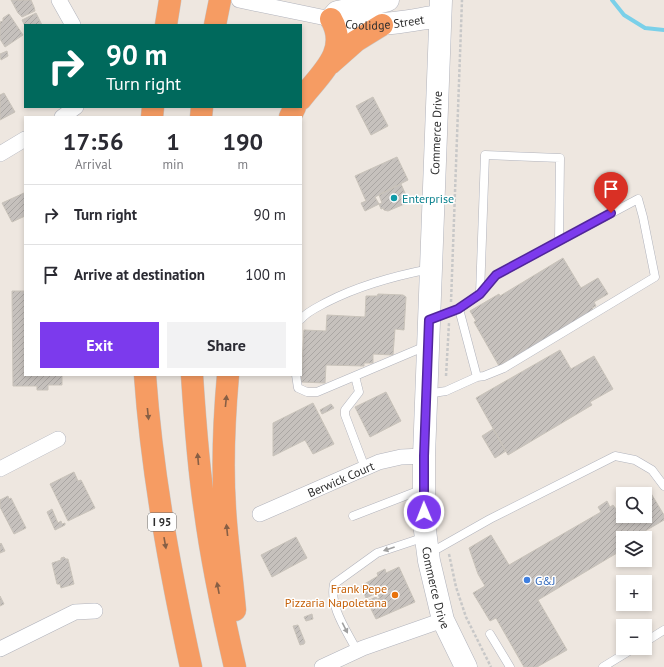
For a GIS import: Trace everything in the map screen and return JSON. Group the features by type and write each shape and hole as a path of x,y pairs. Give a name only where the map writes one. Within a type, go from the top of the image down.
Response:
{"highway":[{"path":"160,24 166,7"},
{"path":"302,98 332,59 337,43 335,27 331,19"},
{"path":"322,72 344,51 368,33 382,25"},
{"name":"I 95","path":"145,376 148,417 160,512 177,604 191,667"},
{"path":"192,376 198,457 205,512 213,563 235,667"},
{"path":"228,376 224,415 223,463 225,510 235,611 238,667"}],"main road":[{"name":"Coolidge Street","path":"388,0 353,10 337,12 331,19 344,24 382,25 440,8"},
{"name":"Commerce Drive","path":"440,8 424,456 424,523 427,545 443,620 466,667"}],"street":[{"path":"59,0 72,24"},
{"name":"Coolidge Street","path":"238,0 272,4 331,19"},
{"path":"63,116 75,108"},
{"path":"0,154 24,140"},
{"path":"0,469 58,439"},
{"name":"Berwick Court","path":"260,514 379,462 401,457 424,456"},
{"path":"0,649 75,612 95,612"},
{"path":"322,667 357,651 443,620"}],"lane":[{"path":"480,294 485,154 560,158 559,242"},
{"path":"426,394 446,392 477,377 484,376 504,368 655,277 644,217 638,199 496,275 480,294 458,309 429,320"},
{"path":"302,318 306,313 341,295 369,284 395,276 431,268"},
{"path":"458,309 477,377"},
{"path":"296,376 298,388 307,392 317,392 428,345"},
{"path":"355,376 359,392 345,410 345,415 365,468"},
{"path":"357,651 338,614 332,593 334,584 377,553 427,545 490,519 615,456 635,460 652,470 664,486"},
{"path":"353,516 424,489"},
{"path":"652,638 664,630"},
{"path":"490,634 510,667"},
{"path":"603,667 623,655"}],"building":[{"path":"11,0 31,0 35,11 22,17"},
{"path":"36,13 42,24 24,24 22,20"},
{"path":"9,14 23,35 5,47 0,39 0,22 3,21 3,18"},
{"path":"7,51 8,56 1,60 0,54"},
{"path":"4,93 15,112 0,120 0,95"},
{"path":"373,97 388,126 371,135 356,106"},
{"path":"397,157 408,180 375,197 379,204 365,211 361,203 366,201 355,176"},
{"name":"Enterprise","path":"401,184 409,202 388,211 384,210 383,208 381,209 379,204 382,203 379,195"},
{"path":"24,193 24,216 12,222 2,203"},
{"path":"563,258 581,288 598,278 608,294 594,302 596,306 592,308 594,310 499,366 474,322 476,321 470,311 499,294 500,296"},
{"path":"12,291 24,291 24,376 62,376 62,385 48,385 48,390 37,390 37,386 13,386"},
{"path":"378,294 403,295 406,297 404,330 395,329 393,355 373,354 373,363 364,363 364,366 326,365 325,383 301,382 304,330 326,331 327,315 365,317 366,296 377,296"},
{"path":"560,350 571,369 594,356 613,389 590,402 592,405 508,455 476,398"},
{"path":"386,392 401,421 370,437 355,407"},
{"path":"313,403 334,444 313,454 305,440 273,456 273,423"},
{"path":"331,404 334,408 322,414 320,410"},
{"path":"493,429 506,451 495,458 482,436"},
{"path":"74,472 78,481 81,480 95,508 68,521 50,484"},
{"name":"G&J","path":"652,495 664,515 664,520 645,531 616,531 616,554 538,600 567,650 537,667 524,667 496,618 490,621 473,593 485,586 478,574 469,548 491,535 509,565 601,512 598,507 607,501 610,507 613,505 616,509 616,523 652,523"},
{"path":"8,496 9,499 11,498 26,528 14,534 0,507 0,500"},
{"path":"52,509 58,523 61,521 62,524 65,523 65,525 55,530 47,512"},
{"path":"296,537 307,558 272,577 261,555"},
{"path":"1,543 5,551 0,553 0,544"},
{"path":"64,557 68,559 74,584 61,588 60,584 57,584 52,563 61,560 61,558"},
{"name":"Frank Pepe Pizzaria Napoletana","path":"399,567 415,602 376,619 367,601 376,597 377,599 380,598 377,593 366,598 361,586 378,576 377,573 385,569 386,573"},
{"path":"0,596 4,604 0,606"},
{"path":"312,614 313,619 306,621 304,617"},
{"path":"298,625 305,642 304,644 300,645 293,626"}],"waterway":[{"path":"612,0 624,15 645,28 664,30"}],"place":[{"name":"Enterprise","path":"394,198"},
{"name":"G&J","path":"527,580"},
{"name":"Frank Pepe Pizzaria Napoletana","path":"395,595"}],"route":[{"path":"424,512 424,456 429,320 458,309 480,294 496,275 611,213"}]}
